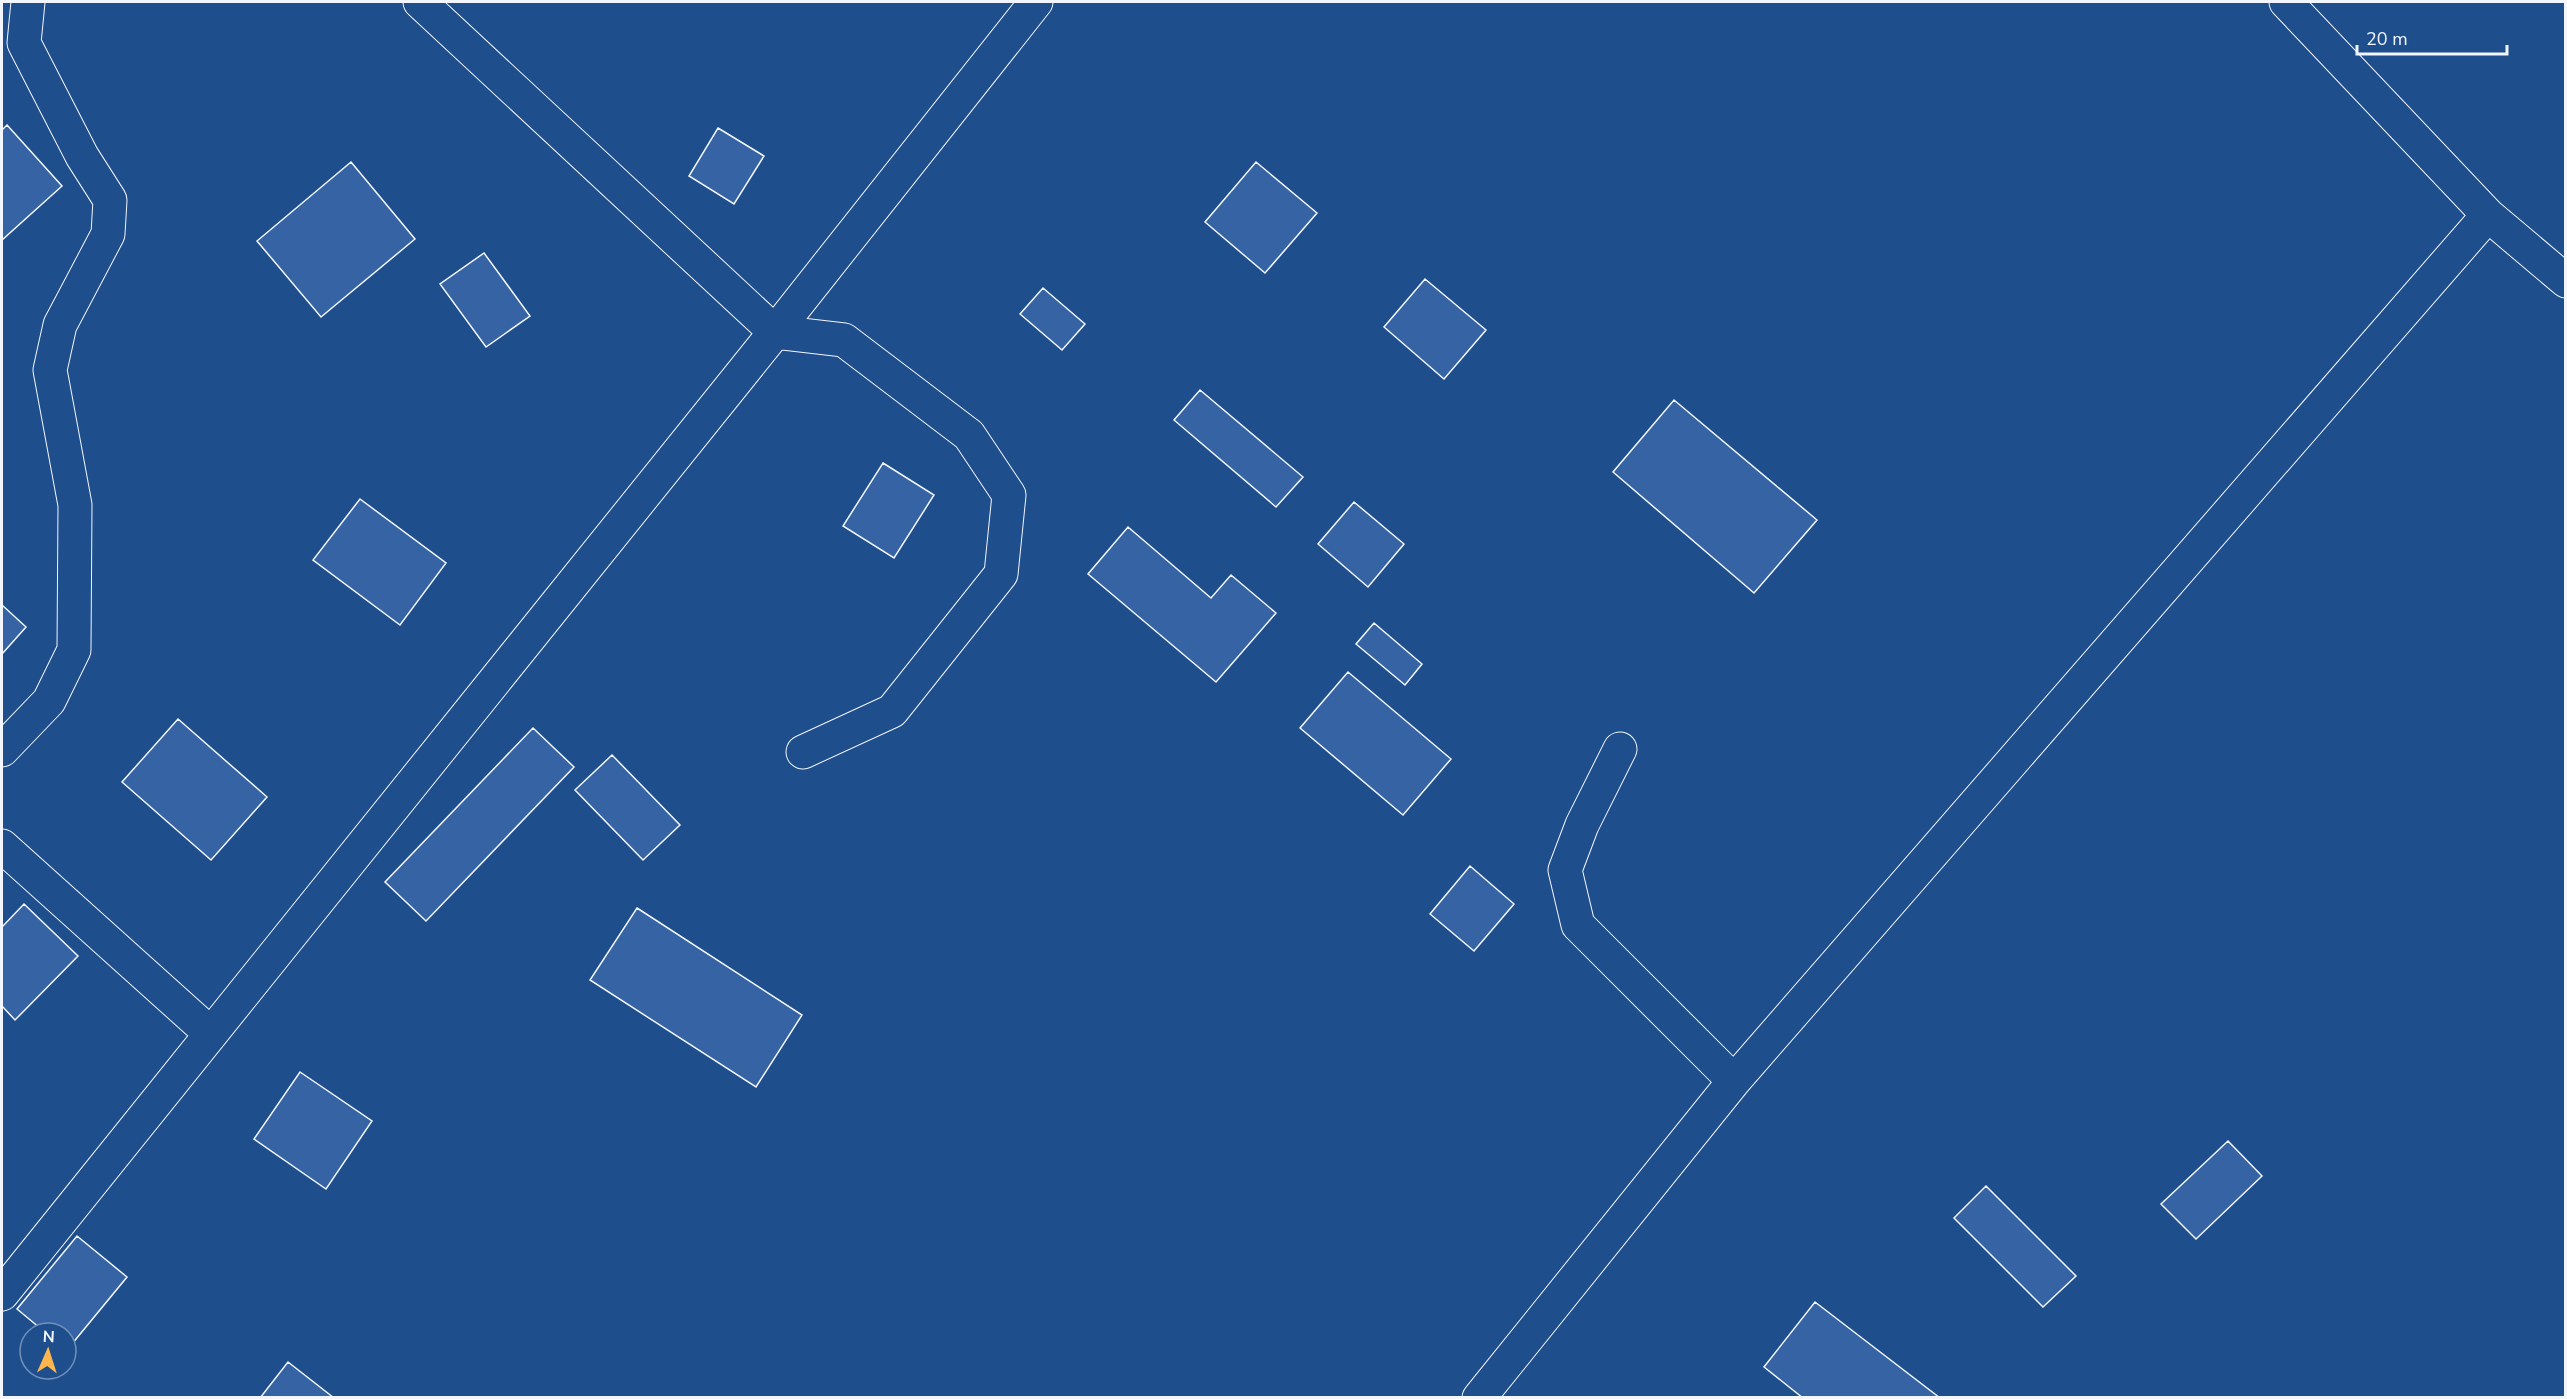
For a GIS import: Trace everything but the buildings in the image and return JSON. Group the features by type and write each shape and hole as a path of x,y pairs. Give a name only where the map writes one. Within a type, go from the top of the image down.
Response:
{"street":[{"path":"2,750 49,701 74,650 75,506 50,370 60,325 108,234 110,200 82,156 24,43 28,2"},
{"path":"420,2 775,332 844,340 969,435 1010,495 1001,574 892,711 803,752"},
{"path":"2,1294 775,332 1036,2"},
{"path":"2286,2 2488,214 2565,281"},
{"path":"1479,1398 1734,1081 2488,214"},
{"path":"1620,749 1582,825 1565,870 1578,925 1734,1081"},
{"path":"2,846 211,1034"}]}
